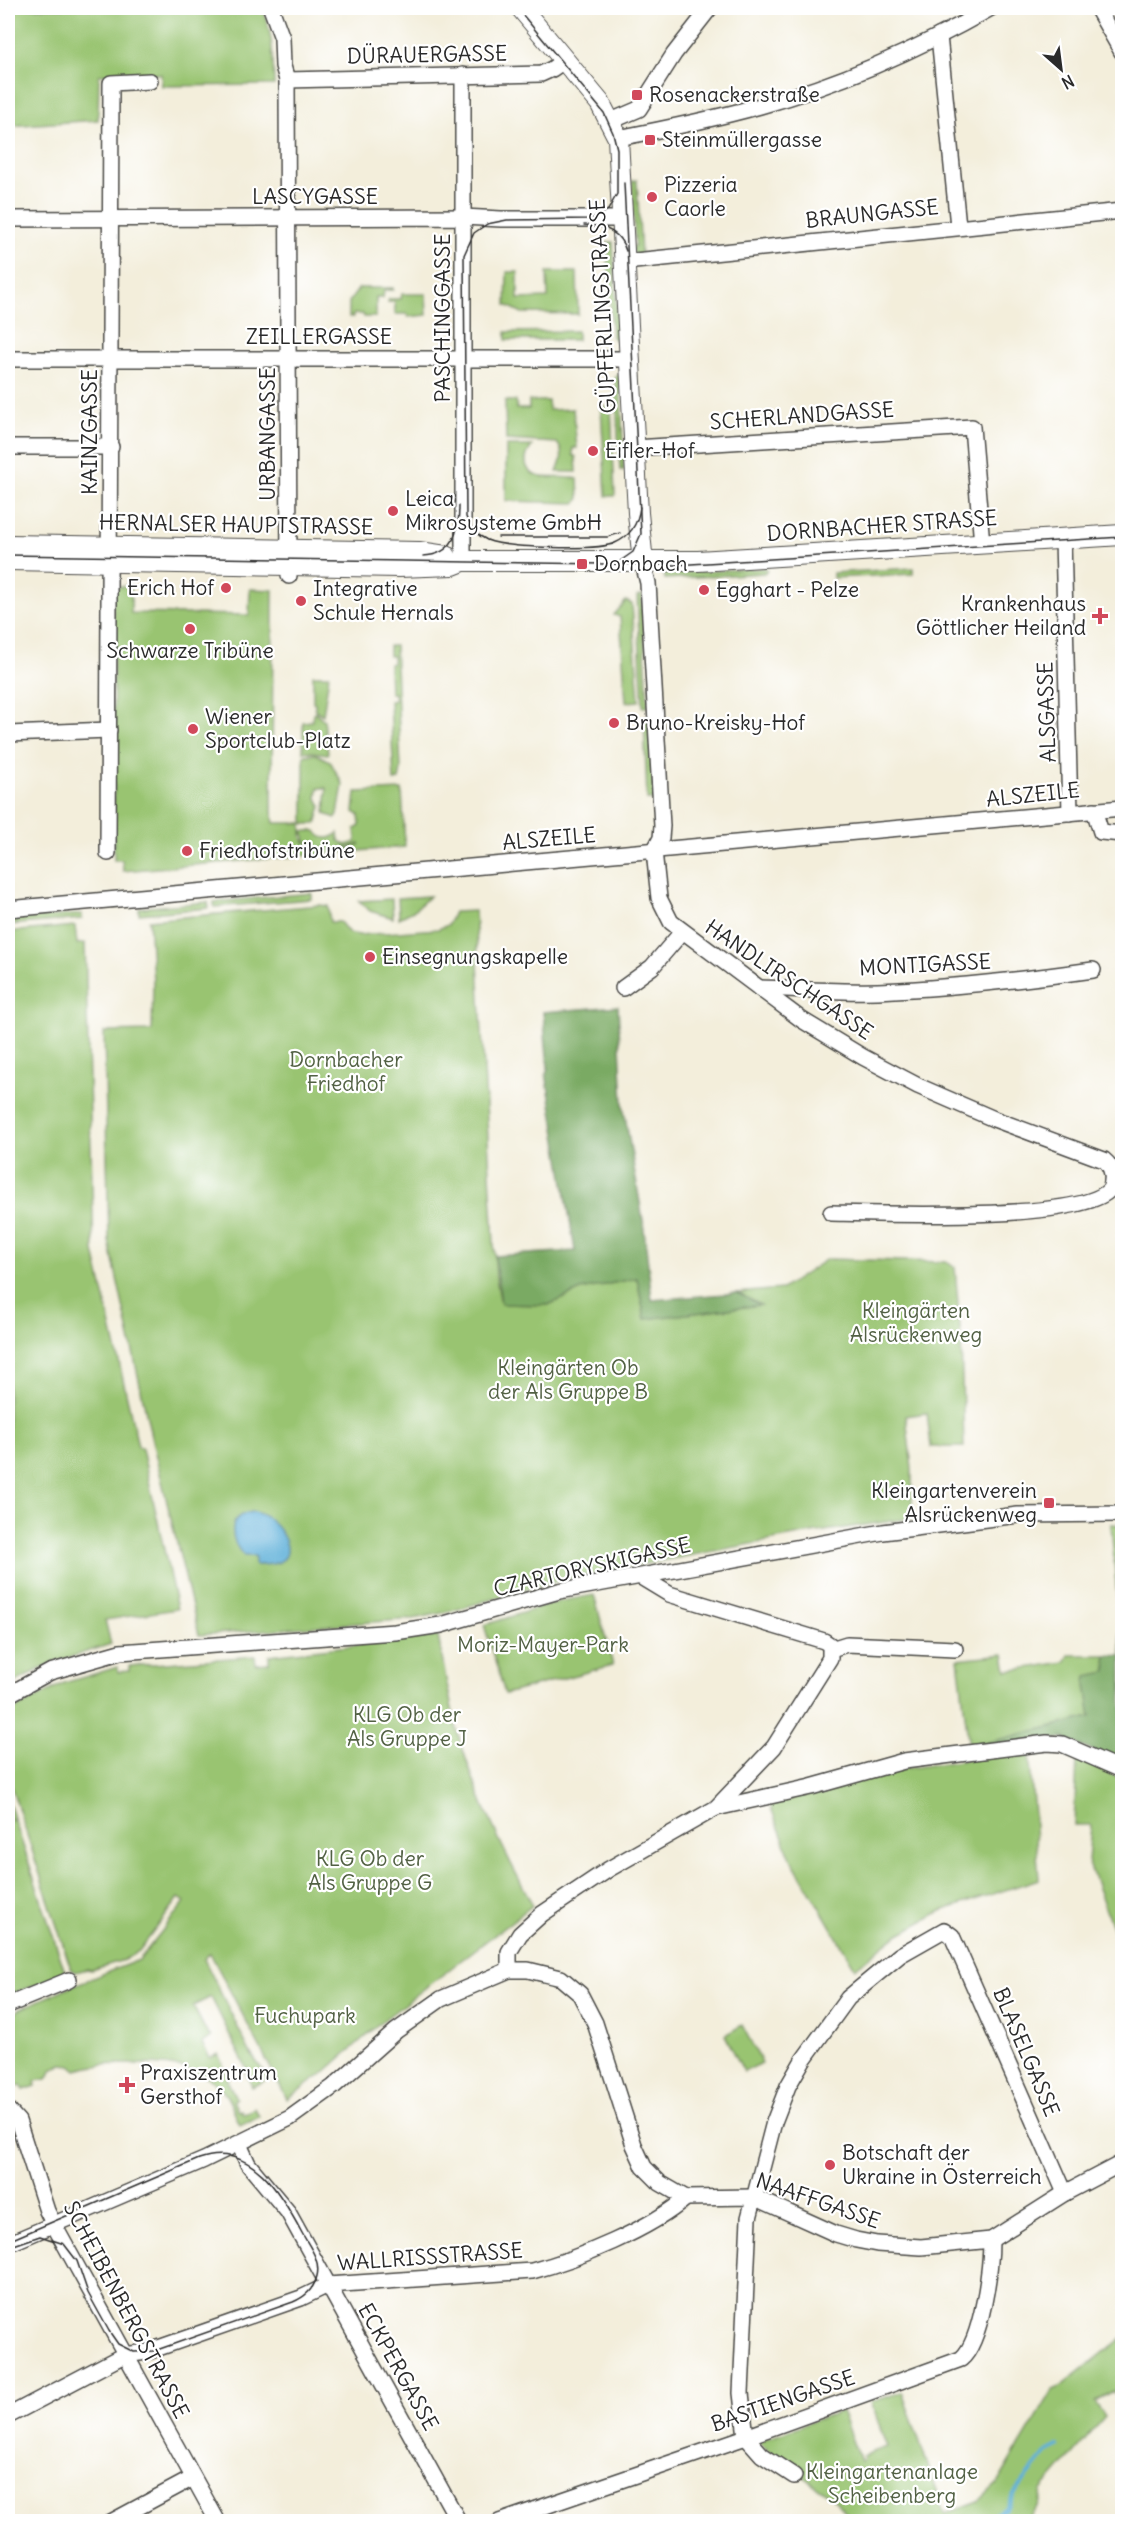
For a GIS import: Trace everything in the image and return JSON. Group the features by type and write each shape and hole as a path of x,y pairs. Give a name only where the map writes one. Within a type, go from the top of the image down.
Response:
{"main road":[{"path":"521,8 600,103 615,130"},
{"name":"GÜPFERLINGSTRASSE","path":"615,130 623,219 639,531 643,563"},
{"name":"DORNBACHER STRASSE","path":"643,563 1122,535"},
{"name":"HERNALSER HAUPTSTRASSE","path":"8,545 111,561"},
{"name":"HERNALSER HAUPTSTRASSE","path":"8,560 289,563 399,567 453,565 463,552 643,563"}],"street":[{"name":"URBANGASSE","path":"271,8 282,38 283,66 287,80 290,358 289,563"},
{"path":"615,130 639,109 674,54 710,8"},
{"path":"615,130 650,132 761,106 805,92 939,36 991,8"},
{"path":"1097,8 1122,52"},
{"path":"939,36 958,226"},
{"name":"DÜRAUERGASSE","path":"287,80 541,74 565,60"},
{"name":"PASCHINGGASSE","path":"463,75 463,552"},
{"name":"KAINZGASSE","path":"108,853 111,561 111,83 150,81"},
{"path":"639,109 650,132"},
{"name":"BRAUNGASSE","path":"625,262 958,226 1122,211"},
{"name":"LASCYGASSE","path":"8,219 463,217 623,219"},
{"name":"ZEILLERGASSE","path":"8,359 630,359"},
{"name":"SCHERLANDGASSE","path":"635,448 972,427 982,544"},
{"path":"8,447 111,447"},
{"name":"ALSGASSE","path":"1063,538 1070,813"},
{"name":"GÜPFERLINGSTRASSE","path":"643,563 648,583 662,826 661,838 654,851"},
{"path":"8,734 109,730"},
{"name":"ALSZEILE","path":"8,909 1122,808"},
{"name":"ALSZEILE","path":"1094,810 1101,832 1122,834"},
{"name":"HANDLIRSCHGASSE","path":"654,851 656,884 661,905 671,922 802,1020 872,1062 918,1086 994,1119 1104,1160 1109,1164 1112,1175 1110,1189 1096,1200 1037,1209 959,1215 831,1213"},
{"path":"623,988 652,967 682,932"},
{"name":"MONTIGASSE","path":"759,988 876,991 1025,980 1093,970"},
{"name":"CZARTORYSKIGASSE","path":"8,1695 50,1672 120,1652 395,1632 441,1625 559,1591 766,1552 965,1520 1051,1514 1122,1514"},
{"path":"509,1970 509,1952 520,1934 542,1914 609,1869 716,1808 774,1747 830,1658 831,1649 824,1641 669,1594 641,1577"},
{"path":"831,1649 847,1644 955,1649"},
{"path":"716,1808 811,1787 904,1761 1047,1743 1062,1744 1122,1770"},
{"name":"BLASELGASSE","path":"754,2197 774,2122 788,2086 824,2028 848,1998 874,1975 921,1941 944,1930 951,1936 957,1947 1065,2193"},
{"path":"8,2244 239,2144 304,2109 333,2087 396,2031 441,1999 509,1970 528,1970 561,1978 580,1994 595,2023 634,2145 644,2167 660,2183 686,2198"},
{"path":"8,2005 69,1980"},
{"name":"SCHEIBENBERGSTRASSE","path":"8,2112 18,2121 47,2211 54,2225 218,2522"},
{"name":"ECKPERGASSE","path":"239,2144 248,2164 288,2212 459,2522"},
{"name":"NAAFFGASSE","path":"686,2198 754,2197 836,2234 877,2244 921,2247 991,2240 1065,2193 1122,2163"},
{"path":"754,2197 749,2218 741,2393 746,2437 762,2455 794,2476"},
{"name":"WALLRISSSTRASSE","path":"8,2416 124,2355 139,2354 158,2348 301,2298 328,2285 532,2271 561,2264 670,2212 686,2198"},
{"name":"BASTIENGASSE","path":"499,2522 746,2437 961,2359 971,2347 976,2329 991,2262 991,2240"},
{"path":"111,2522 194,2478"}],"green space":[{"path":"8,8 262,8 266,17 273,55 274,85 162,86 161,74 99,75 98,120 8,126"},
{"path":"637,180 641,256 634,254 632,247 635,246 632,181"},
{"path":"613,242 618,339 615,340 612,337 607,243"},
{"path":"507,272 518,272 518,299 548,298 547,272 577,272 578,314 522,313 506,305"},
{"path":"359,288 393,288 393,290 384,290 383,298 376,298 376,317 354,314 353,317 349,317 349,302"},
{"path":"402,294 426,294 427,315 408,317 407,314 395,314 395,302 388,302 389,299 401,299"},
{"path":"577,331 577,340 506,340 506,332"},
{"path":"620,373 624,470 620,470 615,377"},
{"path":"505,401 516,401 517,409 529,409 529,401 548,401 549,410 573,409 577,448 573,448 573,455 576,457 577,472 557,472 562,454 557,443 506,440"},
{"path":"611,406 615,496 606,496 601,407"},
{"path":"506,446 532,446 526,456 526,464 534,474 548,478 578,479 579,500 575,503 506,501"},
{"path":"765,568 767,570 764,573 665,579 664,574"},
{"path":"913,568 913,574 833,578 833,573"},
{"name":"Wiener Sportclub-Platz","path":"131,586 131,613 249,615 250,589 273,590 272,811 274,823 302,823 302,838 310,848 324,848 311,845 306,841 303,831 316,831 326,838 338,833 339,840 346,845 356,842 355,829 360,826 359,815 354,812 356,792 402,790 405,847 123,871 122,860 114,860 113,587","holes":["360,844 351,849 336,849 347,847"]},
{"path":"642,595 648,707 643,707 637,596"},
{"path":"626,601 632,604 639,701 626,702 620,617 614,615"},
{"path":"389,646 395,646 401,769 399,780 394,781 390,701 395,700 394,693 390,693 389,664 393,663 393,656 389,656"},
{"path":"313,675 329,675 323,715 315,710 313,702"},
{"path":"315,712 324,720 328,754 303,751 303,722 312,721"},
{"path":"649,716 654,800 647,800 644,717"},
{"path":"316,754 330,761 343,785 336,818 325,814 327,788 318,788 317,798 321,806 316,824 304,824 304,755"},
{"path":"312,893 312,899 214,907 214,902"},
{"path":"430,896 413,911 399,918 398,898"},
{"path":"392,899 393,918 370,911 359,901"},
{"path":"208,902 209,908 139,914 139,908"},
{"path":"328,906 330,922 340,922 349,933 359,935 438,929 448,925 454,912 475,911 496,1278 501,1304 548,1305 581,1290 637,1278 645,1319 760,1305 737,1293 782,1289 827,1259 946,1262 955,1267 961,1340 964,1447 931,1447 927,1413 906,1416 912,1469 912,1518 811,1533 581,1576 533,1587 452,1611 413,1619 199,1635 151,1436 109,1241 104,1032 152,1031 153,981 149,920"},
{"path":"82,914 82,919 8,925 8,920"},
{"path":"75,926 77,944 85,943 94,1251 138,1446 142,1449 177,1609 105,1620 111,1644 52,1663 8,1686 8,932"},
{"path":"618,1006 623,1104 643,1220 652,1300 737,1293 761,1305 645,1319 637,1278 581,1290 548,1305 501,1304 495,1256 575,1251 546,1073 548,1068 543,1012"},
{"path":"1111,1524 1122,1525 1122,1656"},
{"name":"Moriz-Mayer-Park","path":"594,1595 613,1665 505,1694 484,1625 561,1601"},
{"path":"438,1636 454,1718 464,1753 480,1797 510,1863 533,1905 385,2019 324,2073 287,2099 210,1953 204,1959 251,2054 269,2079 252,2087 246,2073 248,2072 211,1997 193,2006 211,2037 202,2043 210,2058 218,2054 229,2078 227,2080 236,2098 233,2100 238,2111 241,2110 243,2114 255,2108 259,2117 240,2125 226,2095 217,2085 196,2072 171,2066 112,2064 77,2070 71,2065 62,2064 52,2070 47,2079 35,2081 36,2086 24,2090 21,2085 8,2090 8,2020 18,2010 139,1960 185,1902 179,1898 139,1951 124,1960 91,1970 76,1972 71,1969 8,1777 8,1713 64,1683 118,1667 118,1672 129,1671 129,1666 255,1656 256,1664 269,1663 269,1655"},
{"path":"1004,1654 1007,1671 1065,1662 1069,1655 1106,1655 1107,1672 1086,1684 1091,1717 969,1747 958,1659"},
{"path":"1106,1655 1122,1656 1122,1765 1064,1738 969,1747 1091,1717 1087,1676 1107,1672"},
{"path":"1029,1751 1039,1879 941,1911 896,1936 855,1968 792,1861 769,1803 888,1771"},
{"path":"1077,1758 1122,1779 1122,1954 1088,1861 1091,1825 1074,1825"},
{"path":"8,1798 14,1818 11,1819 15,1821 66,1975 8,1995"},
{"path":"742,2025 762,2063 744,2072 725,2035"},
{"name":"Kleingartenanlage Scheibenberg","path":"1122,2338 1122,2394 1118,2397 1113,2391 1095,2402 1105,2417 1042,2490 1038,2505 1026,2521 852,2521 833,2499 758,2441 841,2411 860,2461 863,2459 862,2456 887,2447 871,2402 902,2392 945,2514 978,2502 997,2484 1053,2390 1060,2387"}],"water":[{"path":"259,1513 267,1518 281,1533 287,1550 285,1557 279,1562 255,1565 255,1556 244,1556 236,1544 234,1524 243,1514"}],"waterway":[{"path":"982,2522 1006,2508 1019,2487 1048,2451 1058,2446"}],"tram line":[{"path":"517,8 604,113 617,149 617,194 608,210 591,219 507,220 487,224 474,233 464,255 466,517 477,533 497,543 531,547 590,547 615,543 625,537 635,524 640,507"},
{"path":"616,564 633,552 641,534 624,183"},
{"path":"584,225 610,230 620,238 626,251"},
{"path":"423,556 433,555 448,547 456,533 459,506"},
{"path":"498,537 607,537 620,533"},
{"path":"8,555 675,565 1122,537"},
{"path":"8,2241 199,2159 218,2155 234,2157 249,2164 274,2188 311,2248 318,2270 316,2281 311,2289 293,2302 154,2351 134,2352 118,2344 109,2331 88,2293 77,2261 64,2244 40,2236 8,2247"}],"place":[{"name":"Rosenackerstraße","path":"637,95"},
{"name":"Steinmüllergasse","path":"650,140"},
{"name":"Pizzeria Caorle","path":"652,197"},
{"name":"Eifler-Hof","path":"593,451"},
{"name":"Leica Mikrosysteme GmbH","path":"393,511"},
{"name":"Dornbach","path":"582,564"},
{"name":"Erich Hof","path":"226,588"},
{"name":"Egghart - Pelze","path":"704,590"},
{"name":"Integrative Schule Hernals","path":"301,601"},
{"name":"Krankenhaus Göttlicher Heiland","path":"1100,616"},
{"name":"Schwarze Tribüne","path":"190,629"},
{"name":"Bruno-Kreisky-Hof","path":"614,723"},
{"name":"Wiener Sportclub-Platz","path":"193,729"},
{"name":"Friedhofstribüne","path":"187,851"},
{"name":"Einsegnungskapelle","path":"370,957"},
{"name":"Kleingartenverein Alsrückenweg","path":"1049,1503"},
{"name":"Praxiszentrum Gersthof","path":"127,2085"},
{"name":"Botschaft der Ukraine in Österreich","path":"830,2165"}],"park label":[{"name":"Dornbacher Friedhof","path":"346,1072"},
{"name":"Kleingärten Alsrückenweg","path":"916,1323"},
{"name":"Kleingärten Ob der Als Gruppe B","path":"568,1380"},
{"name":"KLG Ob der Als Gruppe J","path":"407,1727"},
{"name":"KLG Ob der Als Gruppe G","path":"370,1871"},
{"name":"Fuchupark","path":"305,2016"}]}
